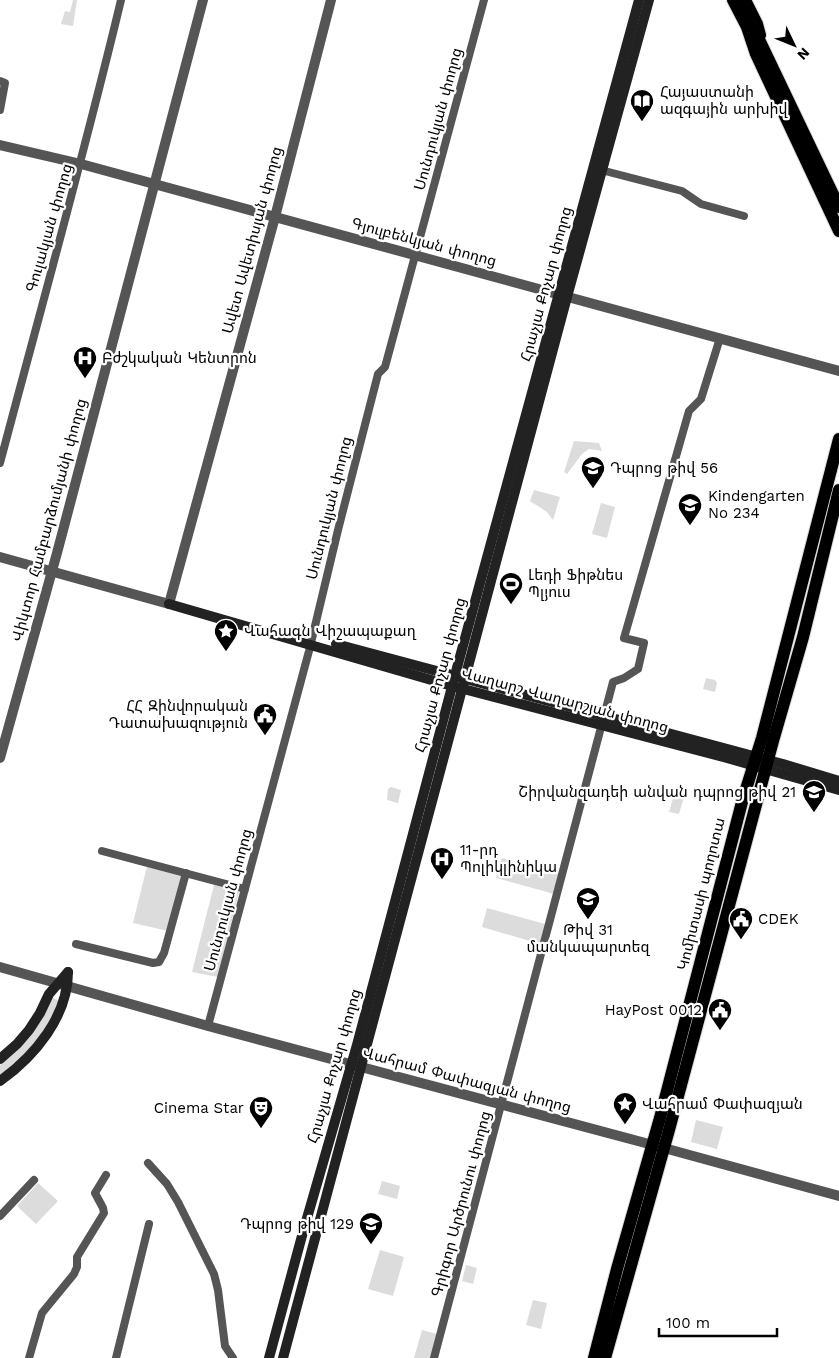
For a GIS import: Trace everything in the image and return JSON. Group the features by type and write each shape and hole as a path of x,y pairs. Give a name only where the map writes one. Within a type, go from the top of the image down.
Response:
{"main road":[{"name":"Հրաչյա Քոչար փողոց","path":"283,1358 356,1066 640,0"},
{"name":"Հրաչյա Քոչար փողոց","path":"562,296 601,170 649,0"},
{"path":"726,0 742,32 760,50 839,207"},
{"path":"733,0 749,26"},
{"path":"738,0 839,231"},
{"path":"745,0 758,24 760,50"},
{"name":"Կոմիտասի պողոտա","path":"760,763 764,730 839,439"},
{"name":"Կոմիտասի պողոտա","path":"605,1358 725,865 803,637 839,490"},
{"name":"Վաղարշ Վաղարշյան փողոց","path":"169,604 185,603 458,683 760,763 839,781"},
{"name":"Վաղարշ Վաղարշյան փողոց","path":"760,763 839,790"},
{"path":"0,1059 30,1030 49,994 62,986"},
{"path":"0,1081 12,1072 41,1042 62,1004 62,986"},
{"name":"Հրաչյա Քոչար փողոց","path":"269,1358 302,1232 356,1066"},
{"name":"Կոմիտասի պողոտա","path":"594,1358 617,1269 658,1146"}],"street":[{"name":"Գուլակյան փողոց","path":"0,463 51,269 81,164 121,0"},
{"name":"Վիկտոր Համբարձումյանի փողոց","path":"0,758 52,571 203,0"},
{"name":"Ավետ Ավետիսյան փողոց","path":"169,604 331,0"},
{"name":"Սունդուկյան փողոց","path":"208,1026 311,641 378,374 386,367 484,0"},
{"path":"0,81 5,83 0,110"},
{"name":"Գյուլբենկյան փողոց","path":"1,148 81,164 839,371"},
{"path":"601,170 682,191 701,204 744,216"},
{"name":"Գրիգոր Արծրունու փողոց","path":"434,1358 613,682 638,669 644,643 624,638 689,411 702,398 720,338"},
{"name":"Վաղարշ Վաղարշյան փողոց","path":"0,557 169,604"},
{"path":"102,851 245,889"},
{"path":"76,944 153,963 158,962 164,953 186,873"},
{"name":"Վահրամ Փափազյան փողոց","path":"0,967 62,986 501,1106 658,1146 839,1196"},
{"path":"148,1164 167,1184 178,1202 214,1274 218,1290 225,1346 233,1358"},
{"path":"29,1358 42,1313 76,1270 77,1257 104,1213 95,1193 106,1175"},
{"path":"0,1216 34,1180"},
{"path":"116,1358 149,1224"}],"shaded area":[{"path":"73,0 77,0 73,26 61,24 65,11 70,12"},
{"path":"574,441 599,443 602,451 589,449 582,454 567,474 564,472"},
{"path":"534,490 560,497 553,520 547,512 530,501"},
{"path":"601,503 615,507 607,538 592,534"},
{"path":"706,678 715,680 717,683 715,692 703,689"},
{"path":"391,787 401,790 398,803 387,800 388,789"},
{"path":"674,795 684,797 679,814 669,812"},
{"path":"502,858 560,874 554,894 496,878"},
{"path":"147,866 183,875 168,931 133,923"},
{"path":"214,885 239,892 218,977 192,972"},
{"path":"487,908 545,924 540,944 482,927"},
{"path":"54,998 59,1001 42,1033 19,1059 0,1075 0,1065 30,1035"},
{"path":"696,1120 723,1127 717,1149 691,1142"},
{"path":"382,1181 400,1186 397,1199 378,1194"},
{"path":"38,1183 58,1201 36,1224 17,1206"},
{"path":"380,1250 404,1257 393,1296 368,1289"},
{"path":"466,1265 477,1268 473,1284 462,1281"},
{"path":"533,1300 547,1303 541,1329 526,1325"},
{"path":"422,1330 437,1334 431,1358 414,1358"}],"place":[{"name":"Հայաստանի ազգային արխիվ","path":"642,122"},
{"name":"Բժշկական Կենտրոն","path":"85,379"},
{"name":"Դպրոց թիվ 56","path":"593,489"},
{"name":"Kindengarten No 234","path":"690,526"},
{"name":"Լեդի Ֆիթնես Պլյուս","path":"511,605"},
{"name":"Վահագն Վիշապաքաղ","path":"226,652"},
{"name":"ՀՀ Զինվորական Դատախազություն","path":"265,736"},
{"name":"Շիրվանզադեի անվան դպրոց թիվ 21","path":"814,813"},
{"name":"11-րդ Պոլիկլինիկա","path":"442,880"},
{"name":"Թիվ 31 մանկապարտեզ","path":"588,920"},
{"name":"CDEK","path":"741,940"},
{"name":"HayPost 0012","path":"720,1031"},
{"name":"Վահրամ Փափազյան","path":"625,1125"},
{"name":"Cinema Star","path":"261,1129"},
{"name":"Դպրոց թիվ 129","path":"371,1245"}]}
